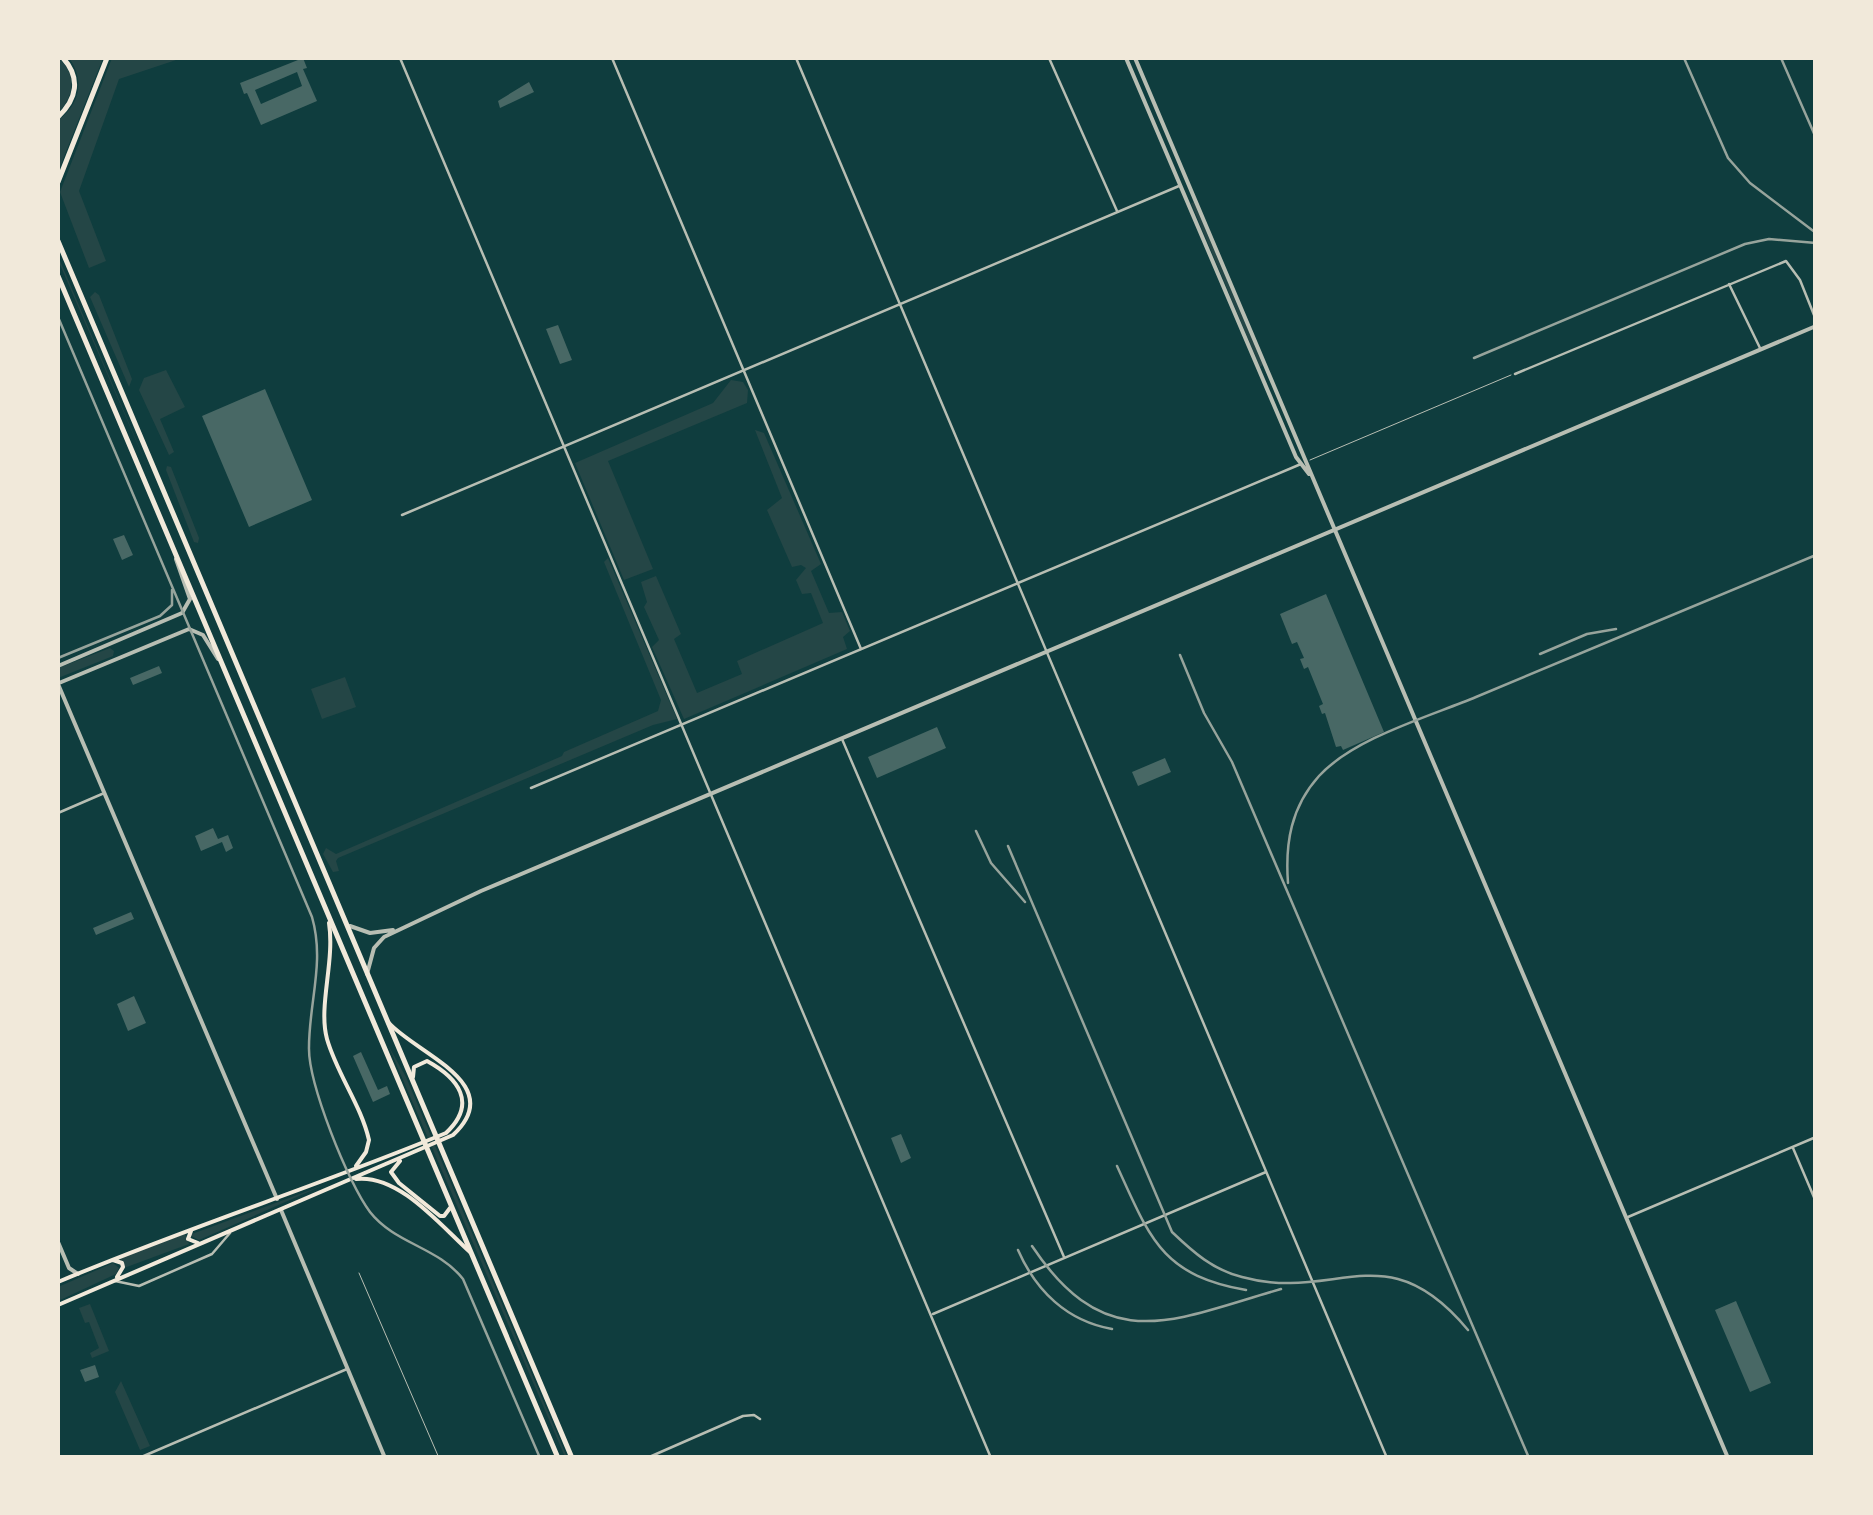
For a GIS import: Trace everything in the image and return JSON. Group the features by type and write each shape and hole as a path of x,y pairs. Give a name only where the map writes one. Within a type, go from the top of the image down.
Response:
{"main road":[{"path":"58,117 68,107 76,80 72,67 63,58"},
{"path":"58,182 107,58"},
{"path":"58,241 572,1458"},
{"path":"58,276 558,1458"},
{"path":"148,488 160,498 160,484"},
{"path":"164,527 165,510 175,519"},
{"path":"266,767 276,773 277,761"},
{"path":"281,803 282,790 293,798"},
{"path":"328,914 332,944 324,1017 328,1040 368,1140 366,1152 352,1169"},
{"path":"58,1305 453,1136 465,1121 470,1101 459,1076 412,1045 386,1019"},
{"path":"383,1045 387,1036 395,1040"},
{"path":"58,1282 446,1133 454,1125 462,1104 462,1095 453,1079 427,1061 414,1067 413,1082"},
{"path":"403,1158 391,1172 398,1183 440,1216 447,1214 450,1203"},
{"path":"321,1181 327,1184 324,1191"},
{"path":"347,1181 386,1181 472,1254"},
{"path":"195,1228 188,1239 202,1244"},
{"path":"108,1261 116,1260 123,1267 114,1281"}],"street":[{"path":"400,58 992,1458"},
{"path":"612,58 862,650"},
{"path":"796,58 1386,1458"},
{"path":"1048,58 1118,212"},
{"path":"1126,58 1260,373 1314,480 1728,1458"},
{"path":"1135,58 1304,463"},
{"path":"402,515 1188,183"},
{"path":"367,974 374,948 398,928 1816,323 1800,280 1786,261 530,788"},
{"path":"1729,284 1760,349"},
{"path":"1260,373 1268,370"},
{"path":"58,666 186,609 190,599 177,568 176,554"},
{"path":"152,627 163,631 158,640"},
{"path":"222,663 203,635 192,629 183,630 58,684 277,1199"},
{"path":"107,646 118,650 113,659"},
{"path":"842,738 1064,1257"},
{"path":"58,814 104,793"},
{"path":"346,924 370,933 398,928"},
{"path":"1626,1217 1816,1137"},
{"path":"1792,1147 1816,1202"},
{"path":"931,1314 1266,1172"},
{"path":"281,1210 385,1458"},
{"path":"114,1281 138,1286 166,1274 212,1254 232,1230"},
{"path":"58,1242 69,1268 78,1274"},
{"path":"359,1273 438,1458"},
{"path":"139,1458 348,1369"},
{"path":"648,1458 742,1416 760,1419"}],"shaded area":[{"path":"58,58 72,85 58,113"},
{"path":"69,58 103,58 58,172 58,120 71,107 78,92 77,75"},
{"path":"112,58 182,58 119,79 79,191 106,261 89,268 60,192"},
{"path":"1194,202 1263,365 1260,367 1191,203"},
{"path":"58,256 159,494 58,260"},
{"path":"95,292 132,379 129,387 90,297"},
{"path":"166,370 185,407 160,419 174,452 169,455 139,390 144,378"},
{"path":"731,380 743,382 748,390 747,403 608,461 653,569 624,580 575,463 713,403"},
{"path":"755,430 764,433 821,564 811,571 829,613 842,612 850,631 843,637 847,649 684,719 652,647 659,640 644,607 647,602 641,582 656,576 681,634 674,639 697,693 742,674 737,661 823,623 811,593 802,594 796,580 806,568 792,567 767,510 782,498"},
{"path":"167,466 171,467 198,543 194,542"},
{"path":"608,558 677,719 653,725 338,858 339,871 333,872 323,854 326,848 336,854 658,711 661,700 604,562"},
{"path":"110,648 113,656 58,678 58,668"},
{"path":"345,677 356,707 322,719 311,689"},
{"path":"388,1045 406,1077 567,1457 565,1457"},
{"path":"324,1185 199,1240 191,1236 192,1234"},
{"path":"185,1234 189,1244 124,1268 120,1258"},
{"path":"113,1263 119,1268 116,1274 58,1301 58,1287"},
{"path":"90,1304 109,1351 92,1358 90,1353 99,1348 79,1308"},
{"path":"121,1381 150,1446 140,1450 115,1392"}],"building":[{"path":"303,58 307,68 303,69 317,101 261,125 240,83","holes":["297,72 302,86 261,104 255,90"]},
{"path":"529,82 534,92 500,108 498,101"},
{"path":"558,325 572,360 560,364 546,329"},
{"path":"265,389 312,500 249,527 202,416"},
{"path":"124,535 133,555 122,560 113,539"},
{"path":"1326,594 1384,732 1343,750 1336,747 1308,667 1304,669 1300,659 1304,658 1297,642 1292,644 1280,614"},
{"path":"159,666 162,673 133,685 130,678"},
{"path":"937,727 946,748 877,778 868,757"},
{"path":"1165,758 1171,772 1138,786 1132,772"},
{"path":"213,828 218,839 228,835 233,848 226,852 222,842 201,851 195,836"},
{"path":"131,912 134,919 96,935 93,928"},
{"path":"134,996 146,1023 128,1031 117,1004"},
{"path":"361,1052 378,1090 387,1086 390,1094 373,1102 353,1056"},
{"path":"901,1134 911,1158 901,1163 891,1138"},
{"path":"1736,1301 1771,1383 1750,1392 1715,1310"},
{"path":"95,1365 99,1377 85,1382 80,1370"}],"tram line":[{"path":"58,317 312,917 317,950 310,1063 341,1157 361,1198 380,1223 453,1268 463,1279 540,1458"},
{"path":"58,658 160,616 172,605 172,590"}],"railway":[{"path":"1684,58 1728,158 1750,183 1816,233"},
{"path":"1781,58 1816,138"},
{"path":"1474,358 1745,244 1769,239 1816,243"},
{"path":"1288,883 1289,840 1302,800 1319,776 1352,750 1816,555"},
{"path":"1540,654 1587,634 1616,629"},
{"path":"1180,655 1204,713 1232,762 1529,1458"},
{"path":"976,831 991,863 1025,902"},
{"path":"1008,846 1172,1232 1213,1265 1242,1277 1275,1283 1385,1277 1411,1284 1439,1300 1468,1330"},
{"path":"1117,1166 1139,1214 1162,1249 1195,1274 1246,1290"},
{"path":"1032,1246 1060,1281 1087,1304 1115,1317 1144,1321 1175,1319 1281,1289"},
{"path":"1018,1250 1034,1279 1055,1302 1081,1319 1112,1329"}]}
